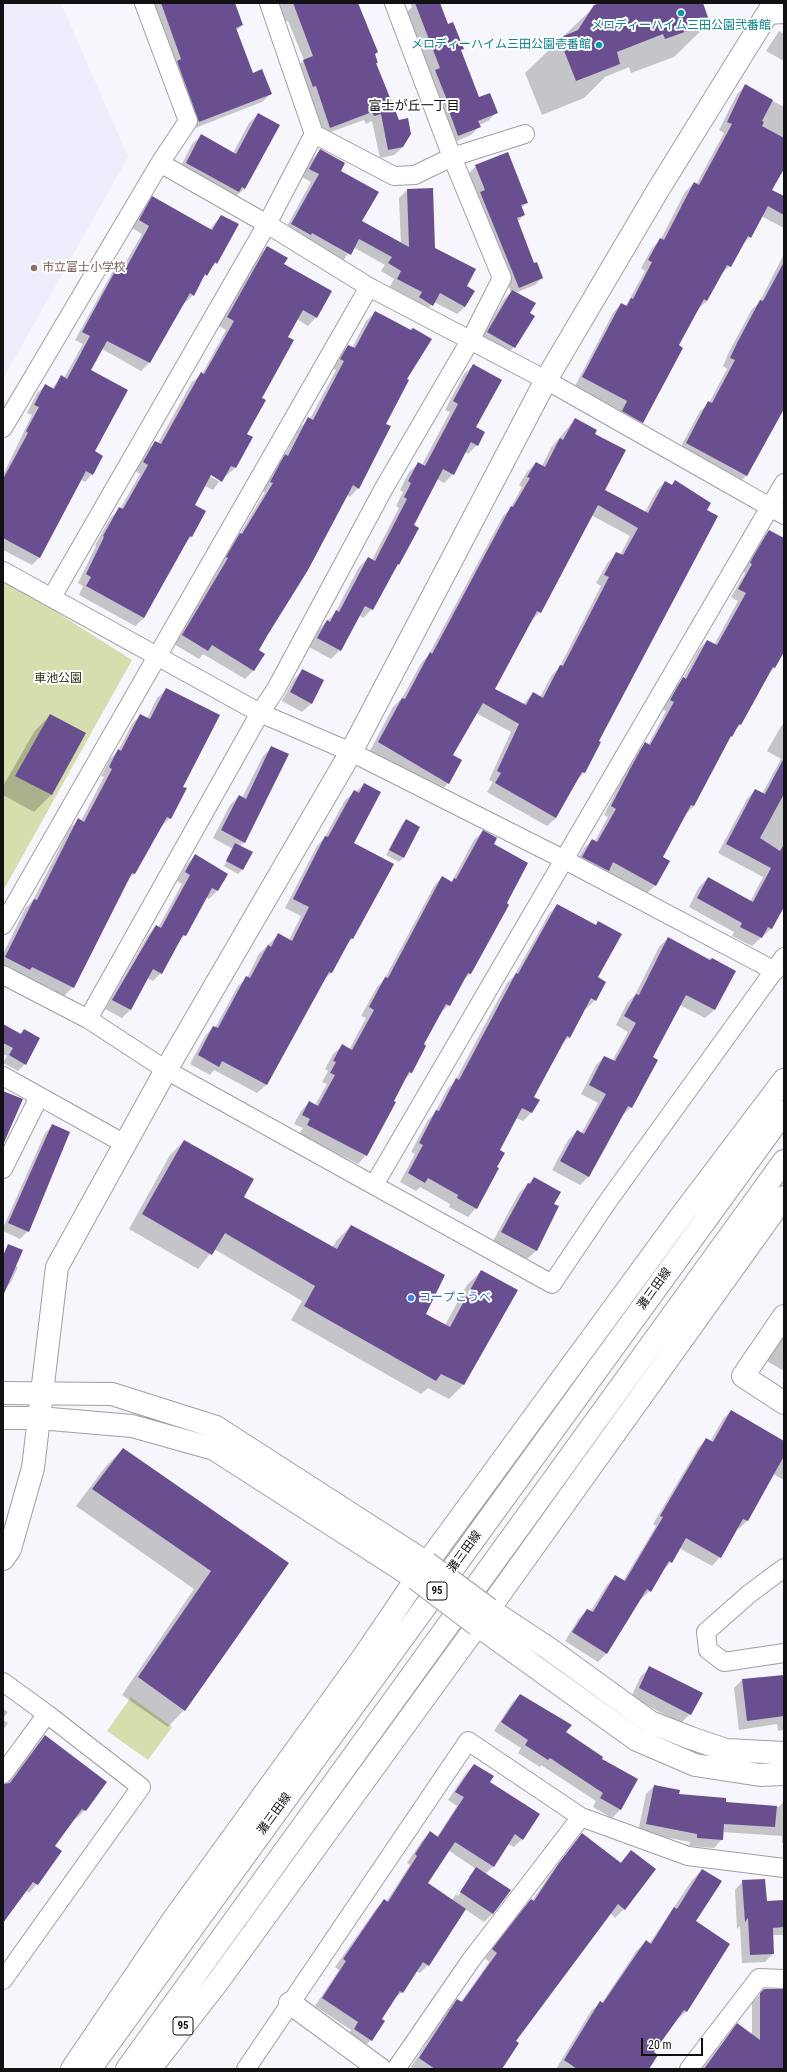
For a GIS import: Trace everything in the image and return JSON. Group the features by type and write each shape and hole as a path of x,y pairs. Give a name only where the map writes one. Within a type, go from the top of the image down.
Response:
{"main road":[{"path":"3,1559 10,1550 32,1468 57,1267 166,1070 351,752 546,380 658,190 775,11"},
{"name":"95","path":"72,2069 173,1920 364,1656 421,1571 684,1212 784,1080"},
{"name":"灘三田線","path":"90,2069 784,1112"},
{"name":"95","path":"127,2069 784,1161"},
{"name":"95","path":"150,2069 217,1983 483,1617 784,1197"},
{"path":"784,1316 743,1376 784,1403"},
{"path":"3,1393 42,1392 112,1394 216,1427 421,1571 483,1617 637,1740 695,1765 760,1775 784,1774"},
{"path":"3,1418 38,1418 132,1426 214,1449 421,1571"},
{"path":"483,1617 548,1648 650,1722 688,1738 726,1750 784,1753"},
{"path":"290,2003 380,2069"}],"street":[{"path":"3,428 160,163 188,121 144,3"},
{"path":"269,3 314,134 394,176 415,175 452,157 524,134"},
{"path":"88,1019 260,713 276,689 384,488 471,339 502,278 452,157 394,3"},
{"path":"52,597 267,224 314,134"},
{"path":"160,163 267,224 369,287 471,339 546,380 777,511"},
{"path":"3,925 369,287"},
{"path":"374,1185 565,860 777,511 784,483"},
{"path":"3,571 260,713 351,752 565,860 779,964 617,1188 552,1284 166,1070 88,1019 3,975"},
{"path":"3,1076 125,1144"},
{"path":"3,1169 39,1097"},
{"path":"784,1568 749,1594 706,1632 708,1650 724,1662 784,1652"},
{"path":"3,1682 47,1714 141,1788 3,1980"},
{"path":"3,1774 47,1714"},
{"path":"246,2069 468,1741 581,1818 688,1856 784,1868"},
{"path":"396,2069 471,1960 581,1818"},
{"path":"689,2069 759,1978 784,1979"}],"shaded area":[{"name":"市立富士小学校","path":"3,3 61,3 128,157 3,379"}],"green space":[{"name":"車池公園","path":"3,578 132,660 3,891"},
{"path":"131,1697 172,1727 148,1760 107,1731"}],"building":[{"path":"161,3 235,3 243,25 236,28 253,73 262,69 272,94 199,122 177,61 181,59"},
{"path":"293,3 358,3 378,52 375,54 378,63 376,63 399,120 408,118 411,134 403,147 388,150 381,114 374,116 372,112 330,128 316,86 313,87 303,60 313,56"},
{"path":"415,3 440,3 448,24 453,22 464,49 461,50 479,97 490,93 498,113 478,121 481,127 458,136 449,111 451,110 435,70 440,68"},
{"name":"メロディーハイム三田公園壱番館","path":"601,3 703,3 710,23 665,39 663,34 617,52 620,64 576,81 559,38 578,30 594,5"},
{"path":"745,84 773,100 762,121 764,122 762,126 784,138 784,169 772,190 784,196 784,215 768,206 751,238 748,236 731,267 727,265 707,301 704,299 679,345 683,348 643,423 622,411 627,401 582,377 621,303 627,306 631,298 633,299 652,262 648,260 660,238 664,240 694,182 699,185 732,124 727,122"},
{"path":"258,113 280,125 245,189 242,187 239,192 186,163 201,134 236,154"},
{"path":"320,149 345,163 341,171 379,192 362,221 409,247 407,189 433,188 435,248 476,269 467,286 475,291 465,307 440,293 433,306 419,297 422,292 397,279 401,271 388,263 392,257 359,239 351,255 312,233 311,235 291,224 319,174 309,169"},
{"path":"508,152 528,203 521,205 525,215 517,218 534,263 537,262 543,278 519,288 480,192 485,190 475,165"},
{"path":"152,196 212,230 221,215 239,224 217,264 215,262 207,276 205,274 194,296 190,293 150,363 107,341 91,370 128,390 95,451 103,456 93,475 86,471 40,558 3,538 3,479 28,433 26,431 39,407 34,405 45,384 54,389 61,375 67,379 90,336 82,332 119,264 126,268 149,226 139,220"},
{"path":"267,246 288,258 284,264 332,291 317,318 303,310 288,337 294,340 262,398 266,400 247,434 253,437 236,468 231,466 222,482 211,475 195,505 206,511 192,537 190,536 144,618 86,586 91,577 86,574 104,537 103,536 119,507 123,509 148,465 143,462 155,441 161,444 201,372 204,374 234,321 227,317"},
{"path":"784,262 784,409 747,476 686,443 708,401 712,403 735,360 730,358 737,343 760,300 763,301"},
{"path":"512,290 536,303 530,313 535,316 515,348 487,332"},
{"path":"375,311 411,330 413,328 432,339 407,379 409,380 386,424 391,426 359,489 353,485 308,570 259,650 265,654 254,671 212,645 208,651 182,635 228,558 226,557 240,533 242,534 273,483 270,482 285,454 288,456 308,417 313,420 344,361 340,359 348,345 355,348"},
{"path":"473,364 502,380 476,427 485,432 478,446 471,442 454,475 443,469 414,525 419,528 399,565 398,564 373,610 365,606 341,651 317,638 327,620 330,622 336,610 339,612 368,557 375,561 407,499 404,497 411,483 408,481 418,462 425,466 458,404 453,401"},
{"path":"575,418 597,430 595,434 626,450 605,490 648,513 665,481 672,485 675,480 711,503 707,510 718,516 599,741 601,742 585,773 582,772 556,818 495,783 501,773 497,771 519,724 483,703 453,755 462,760 449,784 378,742 402,698 405,699 430,652 432,654 511,506 513,507 530,478 527,477 536,462 545,467 560,438 563,440","holes":["598,505 638,528 623,555 616,552 604,575 609,577 563,666 560,665 543,698 533,692 526,705 495,689 537,611 541,613"]},
{"path":"769,530 784,538 784,652 775,668 773,667 741,725 739,724 732,737 731,736 694,806 691,805 663,857 670,861 656,886 613,862 609,871 582,857 592,839 597,842 616,809 611,806 645,742 650,745 674,702 670,700 683,677 686,679 707,640 717,645 746,593 738,589 752,564 750,563 753,557"},
{"path":"302,669 324,680 312,704 290,692"},
{"path":"166,688 220,715 183,787 187,788 171,819 167,817 135,874 132,873 74,988 32,967 30,970 5,957 34,899 37,900 78,818 84,822 112,769 109,767 118,749 121,751 140,714 150,719"},
{"path":"50,714 86,733 52,795 15,776"},
{"path":"271,746 289,754 245,843 221,830 239,795 246,799"},
{"path":"784,758 784,794 760,838 780,851 784,844 784,907 772,929 768,927 762,938 740,927 742,923 697,898 708,877 753,902 771,868 726,844 755,789 765,794"},
{"path":"364,783 381,792 354,843 394,864 353,939 351,938 332,973 329,972 267,1085 222,1061 219,1067 198,1055 213,1026 218,1028 246,976 250,978 268,945 271,947 278,933 292,941 309,907 293,899 325,836 328,837 354,790 359,793"},
{"path":"406,819 420,827 404,858 389,850"},
{"path":"483,830 497,838 494,844 528,863 507,903 509,905 471,974 468,973 450,1006 446,1004 424,1044 426,1046 412,1073 409,1072 394,1101 396,1102 367,1156 307,1125 310,1119 302,1115 309,1101 318,1106 335,1075 330,1073 336,1062 333,1061 342,1044 352,1050 374,1010 369,1007 385,977 388,978 442,876 452,882 454,878 456,879"},
{"path":"235,843 253,852 243,870 226,861"},
{"path":"195,854 228,874 218,891 212,888 186,936 183,935 162,974 153,969 131,1010 112,1000 156,925 161,928 190,875 185,872"},
{"path":"557,904 596,925 598,921 622,934 598,977 606,982 596,1001 591,998 570,1038 567,1036 534,1097 540,1100 532,1113 522,1108 500,1150 505,1153 497,1167 499,1168 477,1209 457,1198 458,1195 428,1178 425,1183 408,1173 423,1145 419,1143 436,1110 439,1111 456,1078 459,1080 516,973 518,974"},
{"path":"668,937 710,960 712,958 736,971 715,1010 686,995 653,1057 658,1060 632,1108 628,1106 589,1177 560,1161 577,1130 584,1134 606,1094 589,1085 604,1056 615,1061 636,1023 624,1016 636,994 639,995"},
{"path":"3,1024 21,1034 24,1029 40,1038 26,1065 9,1055 13,1048 3,1043"},
{"path":"3,1091 23,1099 3,1145"},
{"path":"52,1124 70,1132 29,1232 8,1223"},
{"path":"184,1140 254,1179 244,1197 337,1249 351,1225 445,1275 426,1314 450,1327 481,1270 518,1290 464,1385 441,1374 436,1381 304,1306 315,1286 225,1233 212,1255 142,1214"},
{"path":"534,1177 561,1192 554,1204 559,1206 537,1251 501,1232 528,1183 530,1184"},
{"path":"8,1244 23,1250 3,1296 3,1256"},
{"path":"731,1410 784,1441 784,1456 748,1521 743,1519 721,1558 686,1538 672,1563 669,1561 651,1592 647,1589 607,1654 572,1632 587,1609 593,1612 615,1575 625,1581 663,1517 660,1516 706,1438 713,1442"},
{"path":"123,1448 289,1563 185,1711 138,1677 211,1571 92,1489"},
{"path":"649,1666 703,1693 691,1715 639,1688"},
{"path":"784,1675 784,1716 747,1721 742,1679"},
{"path":"520,1694 572,1725 566,1732 603,1757 602,1759 638,1779 621,1810 600,1798 603,1793 550,1758 548,1760 525,1745 528,1740 501,1722"},
{"path":"45,1735 107,1782 86,1811 82,1809 55,1846 62,1851 38,1885 33,1882 3,1923 3,1784 10,1783"},
{"path":"474,1764 494,1776 490,1782 540,1814 523,1840 515,1834 494,1867 455,1842 428,1883 466,1909 429,1966 423,1962 403,1993 400,1991 382,2019 385,2021 372,2041 354,2029 358,2022 322,1998 346,1961 343,1959 384,1899 388,1902 417,1856 415,1854 430,1831 438,1837 464,1797 455,1792"},
{"path":"654,1785 680,1790 679,1794 726,1798 726,1802 777,1806 775,1827 724,1824 723,1840 697,1838 697,1834 646,1824"},
{"path":"582,1833 621,1863 631,1850 656,1869 625,1910 618,1904 516,2041 519,2043 502,2069 435,2069 419,2058 457,1999 462,2002 497,1953 492,1949 531,1899 534,1901 559,1863"},
{"path":"476,1867 511,1890 493,1914 460,1892"},
{"path":"702,1869 722,1881 696,1921 730,1944 687,2012 684,2010 654,2052 658,2055 649,2069 577,2069 564,2060 600,2001 603,2003 646,1940 651,1944 674,1907 677,1909"},
{"path":"765,1879 767,1901 784,1900 784,1927 773,1928 774,1954 750,1955 748,1918 745,1922 742,1880"},
{"path":"764,1989 784,1989 784,2069 704,2069 737,2023 760,2040 760,1993"}],"place":[{"name":"メロディーハイム三田公園弐番館","path":"681,13"},
{"name":"メロディーハイム三田公園壱番館","path":"599,45"},
{"name":"市立富士小学校","path":"34,268"},
{"name":"コープこうべ","path":"411,1298"}],"district":[{"name":"富士が丘一丁目","path":"414,107"}]}
